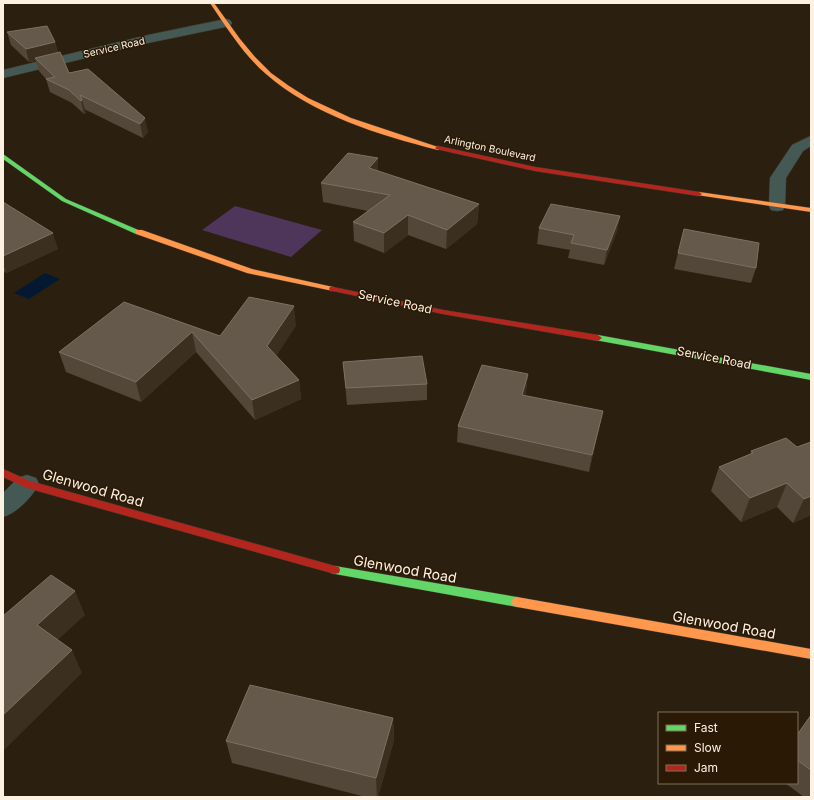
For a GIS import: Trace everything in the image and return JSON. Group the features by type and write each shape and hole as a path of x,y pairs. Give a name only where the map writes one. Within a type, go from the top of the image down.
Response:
{"street":[{"name":"Arlington Boulevard","path":"212,3 260,66 281,83 310,101 357,122 406,140 490,162 614,182 811,210"},
{"name":"Service Road","path":"3,74 148,39 226,23"},
{"path":"777,206 778,178 797,148 811,140"},
{"name":"Service Road","path":"3,156 64,200 149,236 250,271 443,312 669,350 811,377"},
{"name":"Glenwood Road","path":"3,473 27,484 339,571 811,654"},
{"path":"3,508 27,484"}],"shaded area":[{"path":"235,206 322,230 291,257 202,230"}],"water":[{"path":"45,273 60,279 29,299 14,293"}],"building":[{"path":"47,26 55,42 26,49 7,32"},
{"path":"60,52 69,73 88,69 145,118 140,124 80,95 81,101 69,90 46,79 55,77 35,58"},
{"path":"348,153 378,158 369,168 479,204 447,230 408,215 384,233 353,222 390,195 321,183"},
{"path":"3,202 53,233 3,256"},
{"path":"551,204 620,216 607,250 571,243 574,235 539,228"},
{"path":"684,229 759,243 756,268 678,253"},
{"path":"249,297 294,306 267,346 299,380 252,400 192,332 136,382 59,352 124,302 220,336"},
{"path":"422,356 427,384 346,388 343,362"},
{"path":"482,365 528,374 522,395 603,411 592,455 458,426"},
{"path":"786,438 797,447 811,442 811,496 804,499 787,483 750,498 719,467 753,453 751,451"},
{"path":"51,575 75,591 37,625 72,650 3,715 3,616"},
{"path":"250,685 393,718 376,778 226,741"},
{"path":"811,715 811,770 798,761 798,734"}],"traffic: fast":[{"path":"3,156 64,200 139,232"},
{"path":"598,338 811,377"},
{"path":"335,570 517,602"}],"traffic: slow":[{"path":"212,3 238,40 253,58 269,74 287,87 306,99 349,120 395,136 438,148"},
{"path":"699,194 811,210"},
{"path":"139,232 250,271 333,289"},
{"path":"517,602 811,654"}],"traffic: jam":[{"path":"438,148 535,169 699,194"},
{"path":"333,289 443,312 598,338"},
{"path":"3,473 27,484 335,570"}]}
